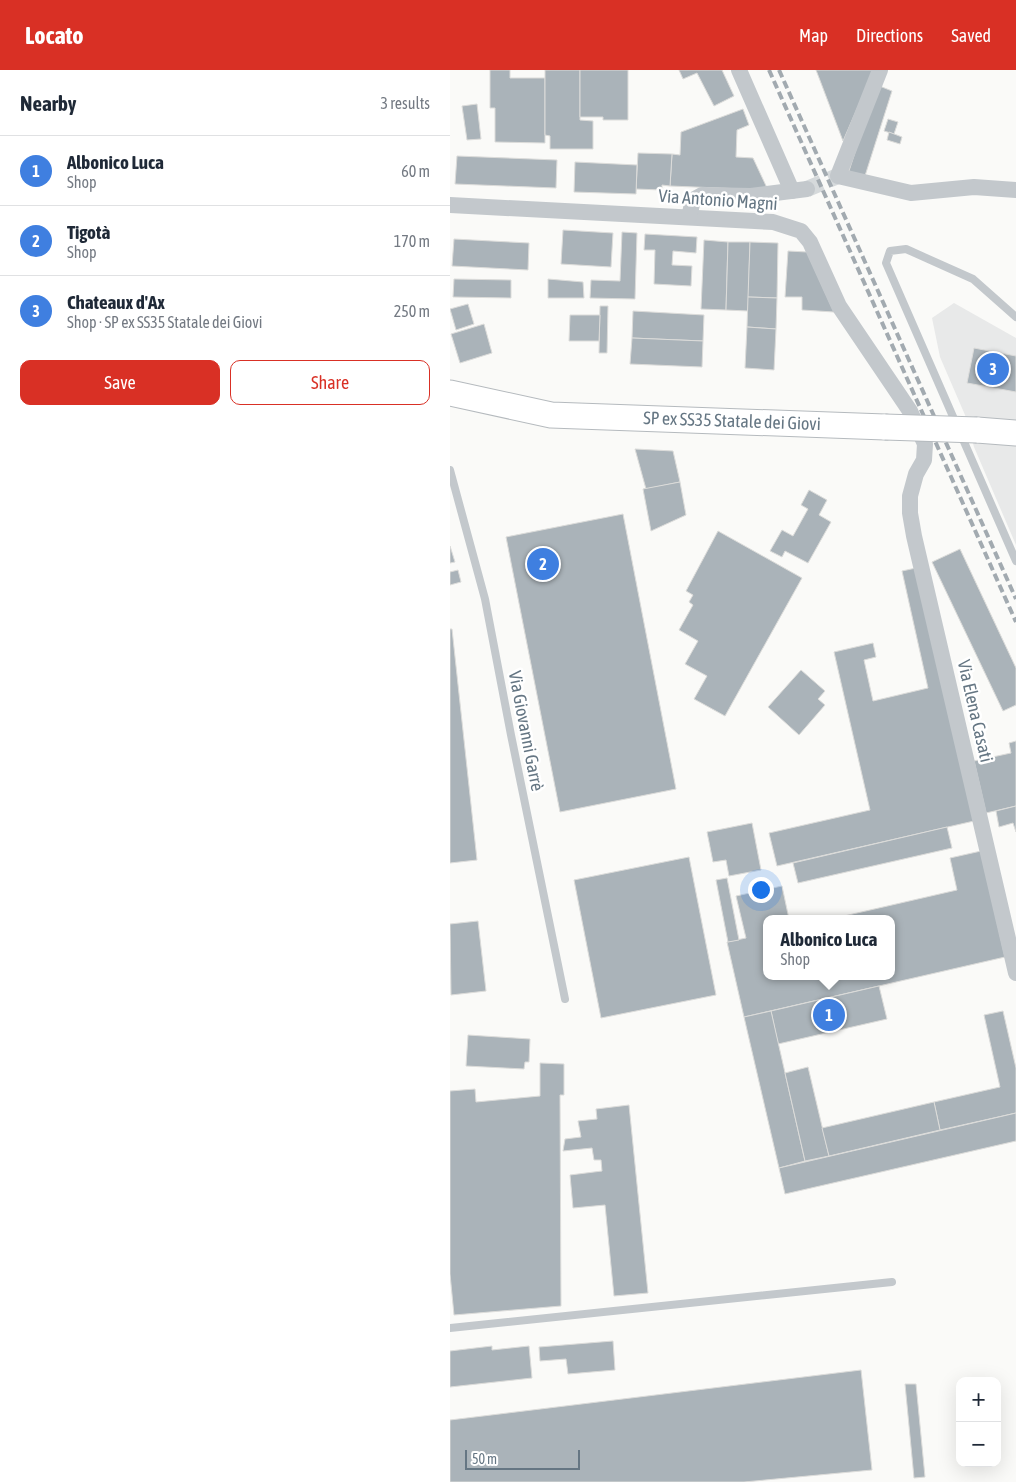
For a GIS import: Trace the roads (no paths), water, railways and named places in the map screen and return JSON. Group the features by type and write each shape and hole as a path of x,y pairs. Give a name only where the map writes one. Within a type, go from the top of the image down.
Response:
{"main road":[{"name":"SP ex SS35 Statale dei Giovi","path":"450,393 550,415 1016,433"}],"street":[{"path":"689,217 693,200 702,194 751,196 799,190 739,70"},
{"path":"880,70 838,176 911,193 974,187 1016,190"},
{"name":"Via Antonio Magni","path":"450,205 773,222 801,231 810,242 839,306 910,411 925,444 924,460"},
{"name":"Via Elena Casati","path":"924,460 916,474 910,496 910,512 914,536 1016,973"}],"lane":[{"path":"1016,317 973,279 906,248 890,251 886,263 1016,562"},
{"name":"Via Giovanni Garrè","path":"450,470 485,599 511,735 566,999"},
{"path":"450,1328 892,1282"}],"tunnel":[{"path":"807,189 838,176"}],"railway":[{"path":"769,70 1016,622"},
{"path":"779,70 1016,599"}],"place":[{"name":"Chateaux d'Ax","path":"993,369"},
{"name":"Tigotà","path":"543,564"},
{"name":"Albonico Luca","path":"829,1015"}]}
